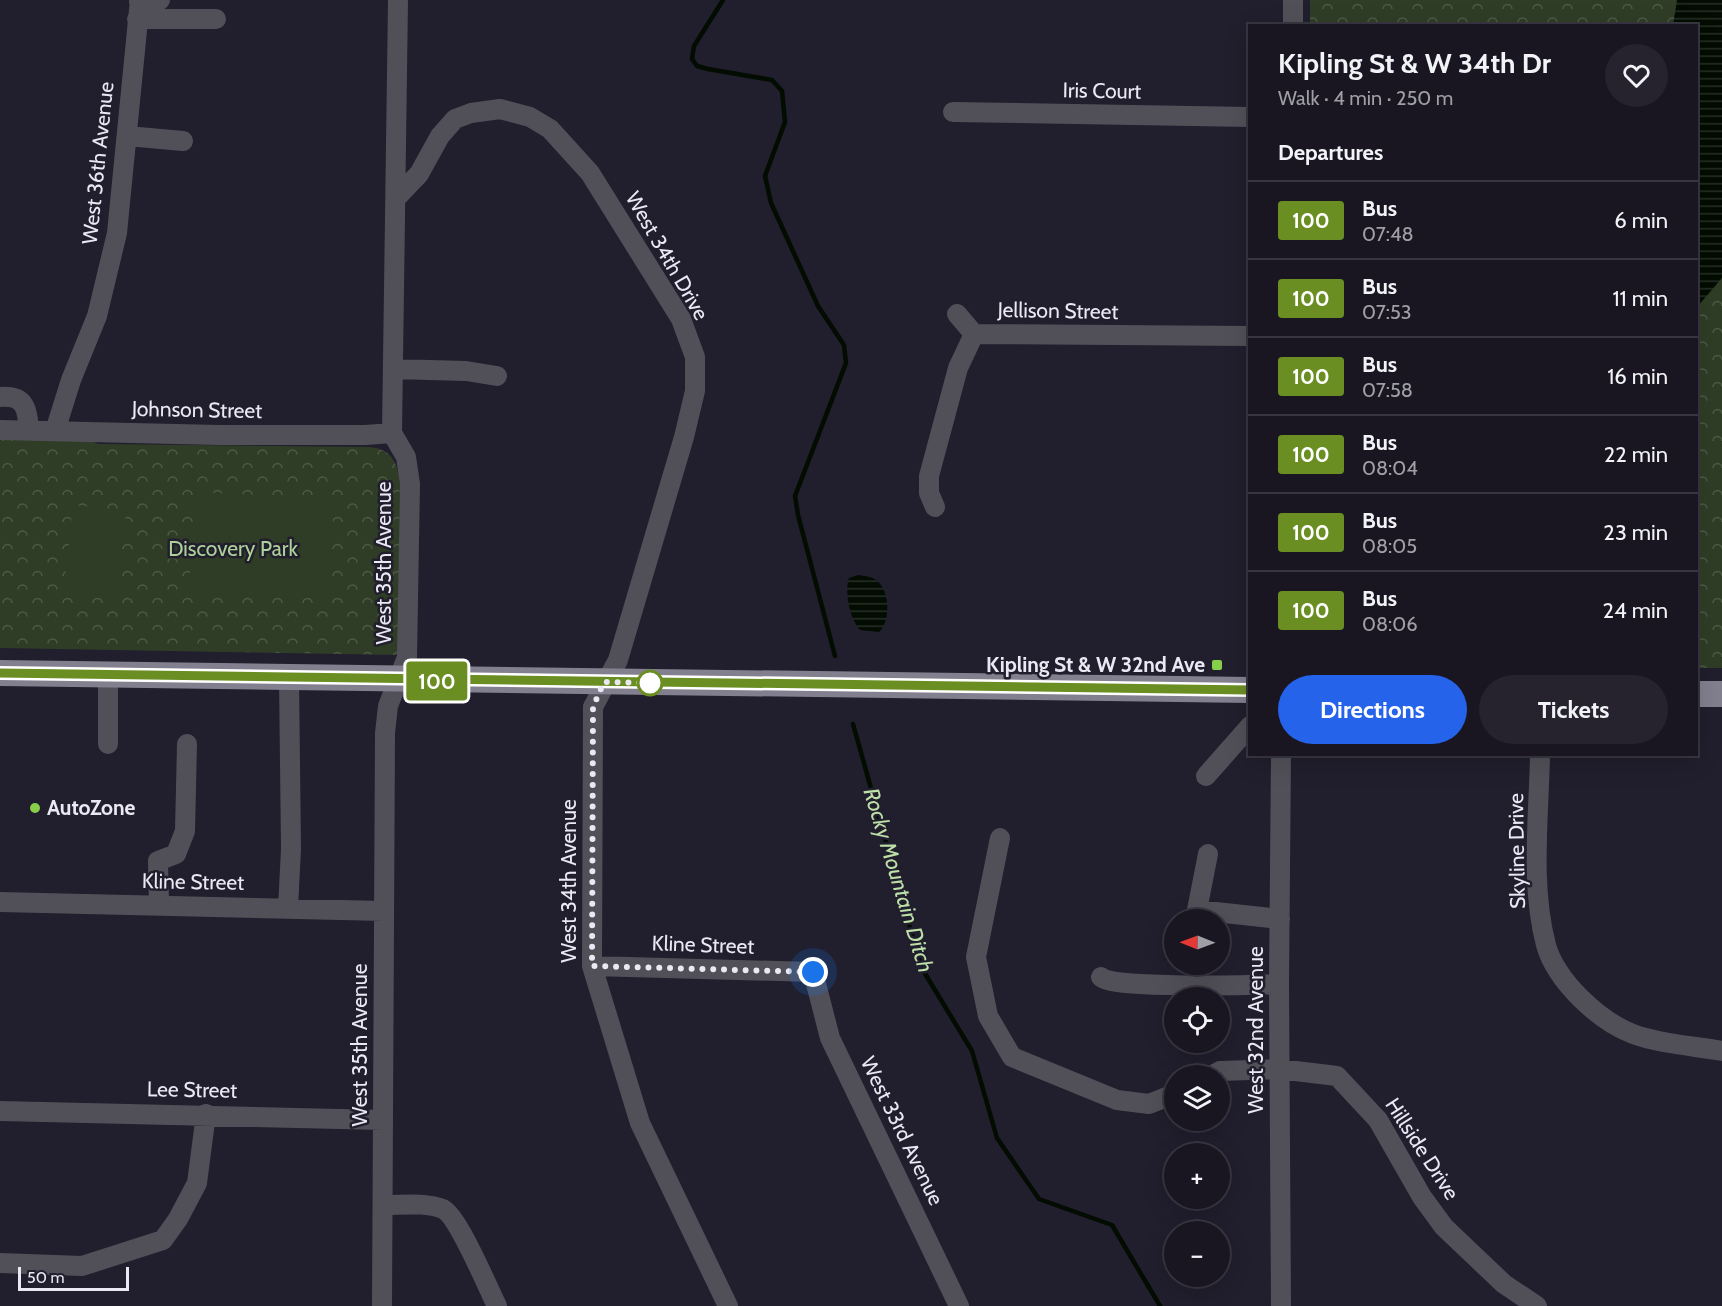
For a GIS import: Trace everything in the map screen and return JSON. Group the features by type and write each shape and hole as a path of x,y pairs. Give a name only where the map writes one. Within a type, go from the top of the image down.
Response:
{"main road":[{"path":"0,673 1248,690"},
{"path":"1698,694 1722,694"}],"street":[{"path":"139,7 160,0"},
{"name":"West 35th Avenue","path":"382,1306 385,733 388,706 407,657 410,484 406,457 392,433 398,0"},
{"path":"1293,0 1293,24"},
{"path":"139,7 216,19"},
{"name":"West 36th Avenue","path":"56,431 71,380 97,316 117,233 139,7"},
{"name":"West 34th Drive","path":"396,198 419,174 440,136 455,120 471,113 500,109 530,117 550,129 590,173 681,319 695,357 695,391 618,660 604,682"},
{"name":"Iris Court","path":"953,112 1248,117"},
{"path":"127,136 183,141"},
{"path":"957,314 974,334"},
{"name":"Jellison Street","path":"935,507 929,493 929,476 958,368 974,334 1248,336"},
{"path":"393,369 466,371 497,376"},
{"path":"0,397 21,401 27,409 28,430"},
{"name":"Johnson Street","path":"0,430 231,435 392,433"},
{"path":"108,675 108,744"},
{"path":"288,908 289,678"},
{"name":"West 34th Avenue","path":"604,682 593,707 592,966 640,1123 728,1306"},
{"path":"1206,776 1248,728"},
{"path":"159,906 158,861 176,854 185,831 187,744"},
{"name":"West 32nd Avenue","path":"1281,756 1279,984 1281,1306"},
{"name":"Skyline Drive","path":"1540,756 1537,875 1539,903 1547,947 1557,967 1573,990 1612,1025 1635,1035 1722,1051"},
{"path":"1000,838 976,957 988,1016 1012,1057 1118,1100 1149,1104 1164,1098"},
{"path":"1208,854 1197,910 1280,919"},
{"name":"Kline Street","path":"0,902 384,910"},
{"name":"Kline Street","path":"592,966 813,972"},
{"name":"West 33rd Avenue","path":"813,972 830,1038 959,1306"},
{"path":"1101,977 1111,983 1151,986 1279,984"},
{"name":"Hillside Drive","path":"1230,1071 1280,1069 1337,1076 1378,1120 1422,1197 1444,1227 1504,1284 1538,1306"},
{"name":"Lee Street","path":"0,1111 206,1114 383,1120"},
{"path":"0,1263 82,1266 163,1240 178,1219 197,1183 206,1114"},
{"path":"383,1205 433,1206 446,1210 457,1225 496,1306"}],"green space":[{"path":"1310,0 1722,0 1722,668 1698,668 1698,24 1310,24"},
{"name":"Discovery Park","path":"0,439 91,441 98,444 369,447 384,451 396,464 400,485 398,655 0,648"},
{"path":"195,492 334,499 329,599 189,592"},
{"path":"73,505 126,511 117,597 64,591"}],"shaded area":[{"path":"1677,0 1722,0 1722,278 1698,306 1698,24 1673,24"},
{"path":"858,575 874,579 884,591 887,613 886,621 879,632 860,630 851,612 848,598 849,578"}],"waterway":[{"name":"Rocky Mountain Ditch","path":"723,0 694,46 692,59 697,66 708,69 772,80 782,91 785,122 765,176 771,203 818,306 844,345 846,363 795,496 835,656"},
{"name":"Rocky Mountain Ditch","path":"853,724 921,967 972,1051 997,1138 1039,1199 1112,1225 1160,1306"}],"bus line":[{"name":"100","path":"0,673 512,682 1248,690"}],"place":[{"name":"Kipling St & W 32nd Ave","path":"1217,665"},
{"name":"AutoZone","path":"35,808"}],"route":[{"path":"650,683 604,682 593,707 592,966 813,972"}]}
